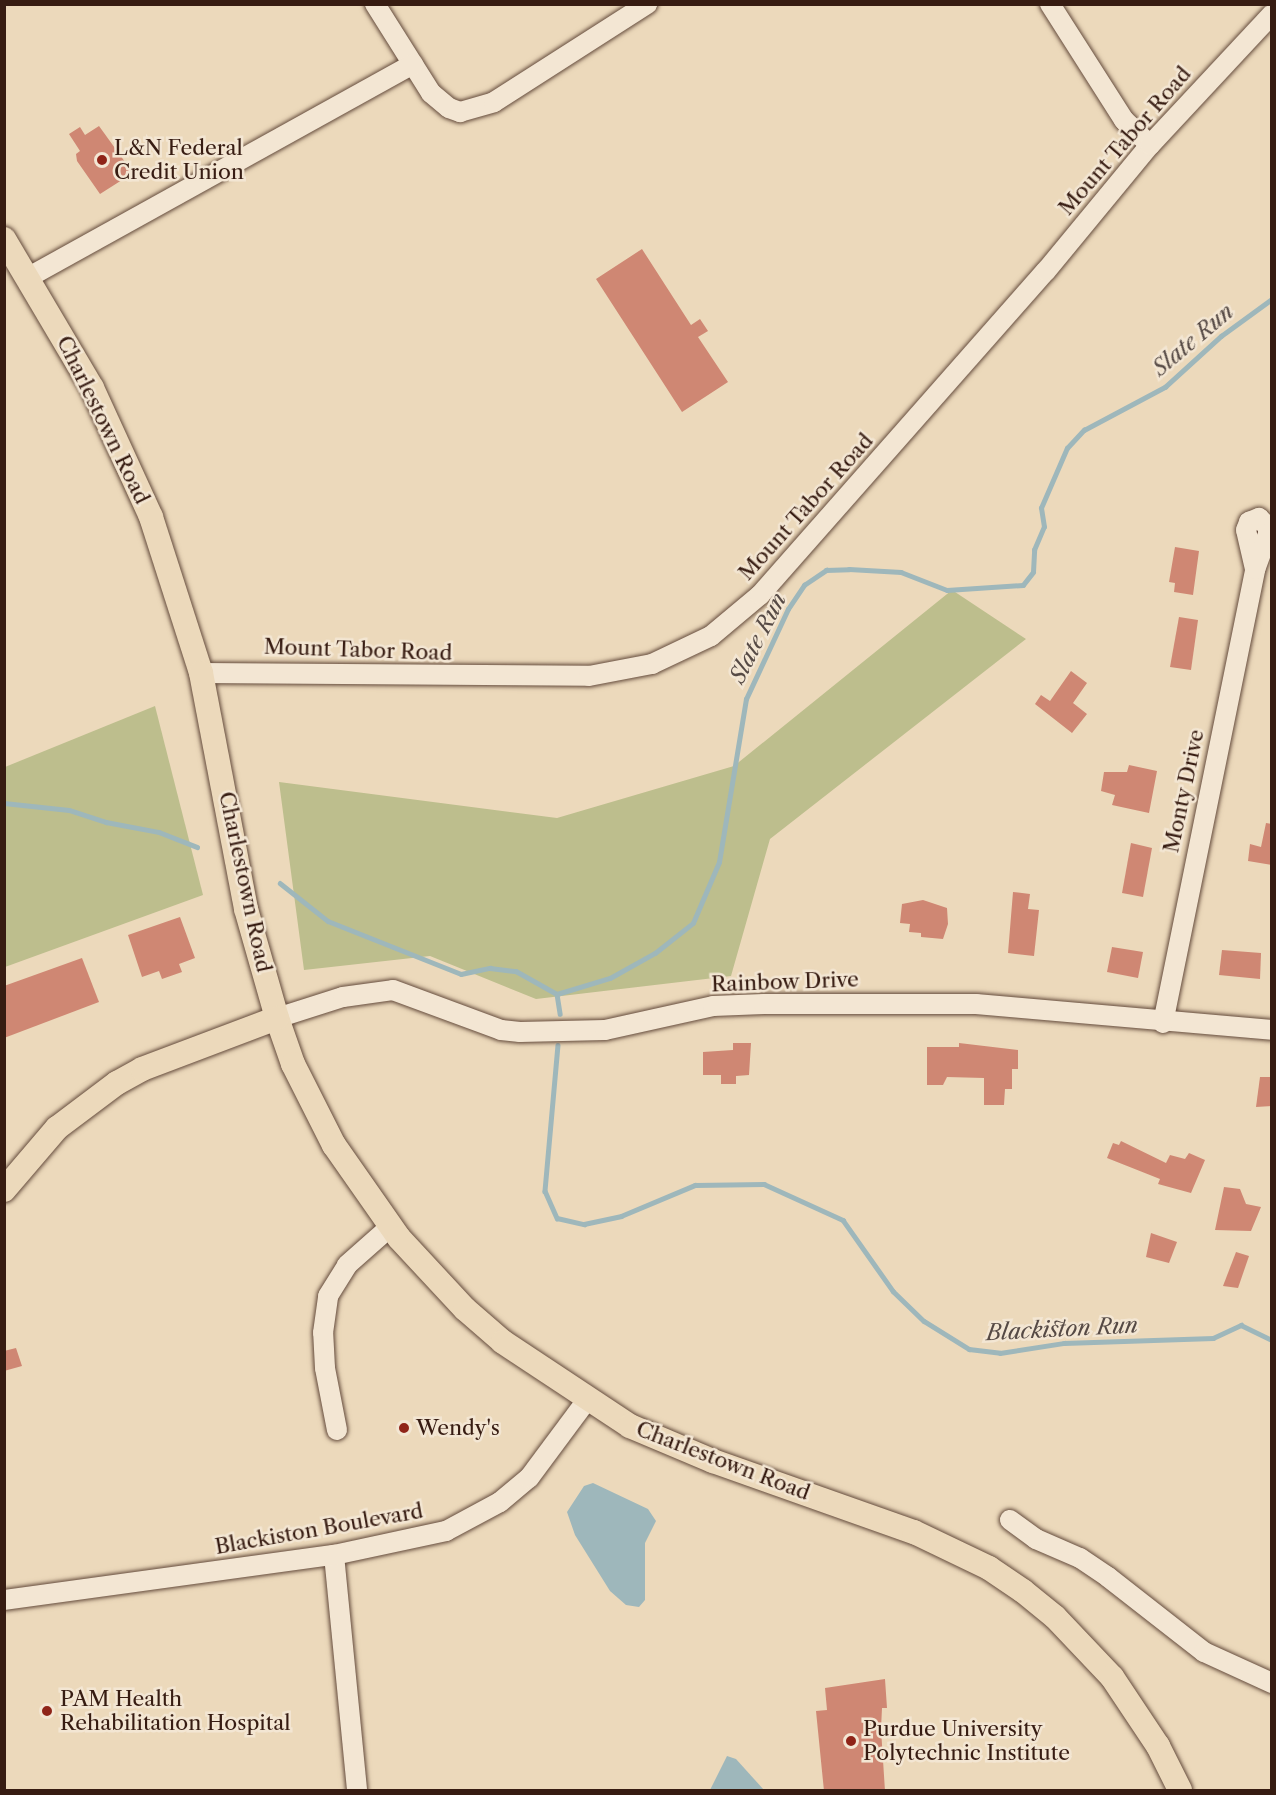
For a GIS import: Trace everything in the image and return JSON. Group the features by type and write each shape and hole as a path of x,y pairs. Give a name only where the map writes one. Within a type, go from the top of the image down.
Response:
{"main road":[{"name":"Charlestown Road","path":"4,238 92,388 147,507 174,579 201,673 248,919 277,1018 293,1064 331,1140 390,1227 431,1275 480,1322 587,1400 662,1441 914,1532 989,1568 1055,1617 1112,1677 1158,1746 1180,1791"},
{"path":"4,1190 57,1128 117,1083 142,1069 277,1018"}],"street":[{"path":"375,4 440,102 460,112 471,112 494,102 647,4"},
{"path":"1050,4 1124,120 1150,145"},
{"name":"Mount Tabor Road","path":"201,673 589,676 652,664 711,636 760,596 1046,271 1150,145 1272,14"},
{"path":"29,278 413,64"},
{"name":"Monty Drive","path":"1163,1023 1255,569"},
{"name":"Rainbow Drive","path":"277,1018 343,997 393,990 501,1030 520,1032 605,1030 713,1006 764,1004 976,1005 1163,1023 1272,1030"},
{"path":"337,1430 325,1368 323,1333 328,1296 347,1265 390,1227"},
{"name":"Blackiston Boulevard","path":"4,1600 334,1555 446,1531 473,1519 529,1478 587,1400"},
{"path":"1010,1520 1036,1539 1080,1558 1108,1577 1204,1652 1272,1683"},
{"path":"334,1555 357,1791"}],"green space":[{"path":"952,590 1026,639 770,839 731,976 536,999 430,956 304,970 279,782 557,818 734,766"},
{"path":"155,706 203,895 5,967 5,767"}],"water":[{"path":"593,1483 648,1509 656,1521 645,1543 645,1600 639,1607 626,1605 610,1591 575,1535 567,1512 584,1486"},
{"path":"727,1756 736,1759 764,1790 710,1790"}],"building":[{"name":"L&N Federal Credit Union","path":"99,126 133,173 100,194 77,161 76,154 80,151 69,134 80,127 85,135"},
{"path":"642,249 691,325 700,319 708,331 698,337 728,382 682,412 596,279"},
{"path":"1175,547 1199,551 1193,595 1174,592 1175,583 1169,582"},
{"path":"1179,617 1198,620 1191,670 1170,667"},
{"path":"1071,671 1087,683 1073,703 1087,714 1072,733 1035,704 1041,695 1050,701"},
{"path":"1129,765 1157,771 1149,813 1112,805 1115,795 1101,791 1104,772 1127,772"},
{"path":"1266,823 1272,824 1272,865 1248,861 1250,844 1261,847"},
{"path":"1131,843 1152,848 1143,897 1122,893"},
{"path":"1013,892 1030,894 1028,909 1039,910 1034,956 1008,953"},
{"path":"923,900 947,908 948,924 943,939 921,937 921,933 909,932 910,924 900,923 902,904"},
{"path":"180,917 195,958 179,964 182,972 162,979 159,971 142,977 128,935"},
{"path":"1112,947 1143,952 1138,978 1107,972"},
{"path":"1222,950 1261,953 1260,979 1219,975"},
{"path":"82,958 99,1002 4,1038 4,986"},
{"path":"733,1043 751,1043 749,1075 736,1076 736,1084 721,1084 721,1075 703,1075 703,1052 733,1050"},
{"path":"959,1043 1018,1050 1018,1069 1012,1069 1012,1089 1005,1089 1004,1105 984,1105 984,1078 947,1077 943,1085 927,1085 927,1047 959,1047"},
{"path":"1260,1077 1272,1077 1272,1106 1256,1107"},
{"path":"1121,1141 1166,1163 1170,1155 1185,1159 1189,1153 1205,1160 1191,1193 1158,1184 1160,1179 1107,1158 1113,1143 1119,1145"},
{"path":"1224,1187 1240,1189 1246,1204 1261,1207 1251,1231 1215,1230"},
{"path":"1151,1233 1177,1242 1169,1263 1146,1257"},
{"path":"1236,1252 1249,1256 1238,1288 1223,1286"},
{"path":"16,1348 22,1366 4,1371 4,1351"},
{"name":"Purdue University Polytechnic Institute","path":"885,1679 887,1708 882,1708 881,1729 885,1791 824,1791 816,1711 827,1710 825,1688"}],"waterway":[{"name":"Slate Run","path":"557,994 610,978 655,953 693,923 719,862 746,699 788,609 804,585 826,570 849,569 901,572 947,590 1023,585 1033,572 1034,550 1044,527 1041,508 1067,448 1084,430 1165,387 1221,336 1272,299"},
{"name":"Blackiston Run","path":"4,803 69,810 106,822 159,832 197,847"},
{"name":"Blackiston Run","path":"280,883 328,921 461,974 490,968 516,971 557,994 560,1014"},
{"name":"Blackiston Run","path":"558,1045 545,1191 557,1218 584,1224 621,1216 695,1185 764,1184 843,1220 893,1291 924,1321 969,1349 1000,1353 1064,1343 1213,1338 1241,1325 1272,1340"}],"place":[{"name":"L&N Federal Credit Union","path":"102,160"},
{"name":"Wendy's","path":"404,1428"},
{"name":"PAM Health Rehabilitation Hospital","path":"47,1711"},
{"name":"Purdue University Polytechnic Institute","path":"851,1741"}]}
